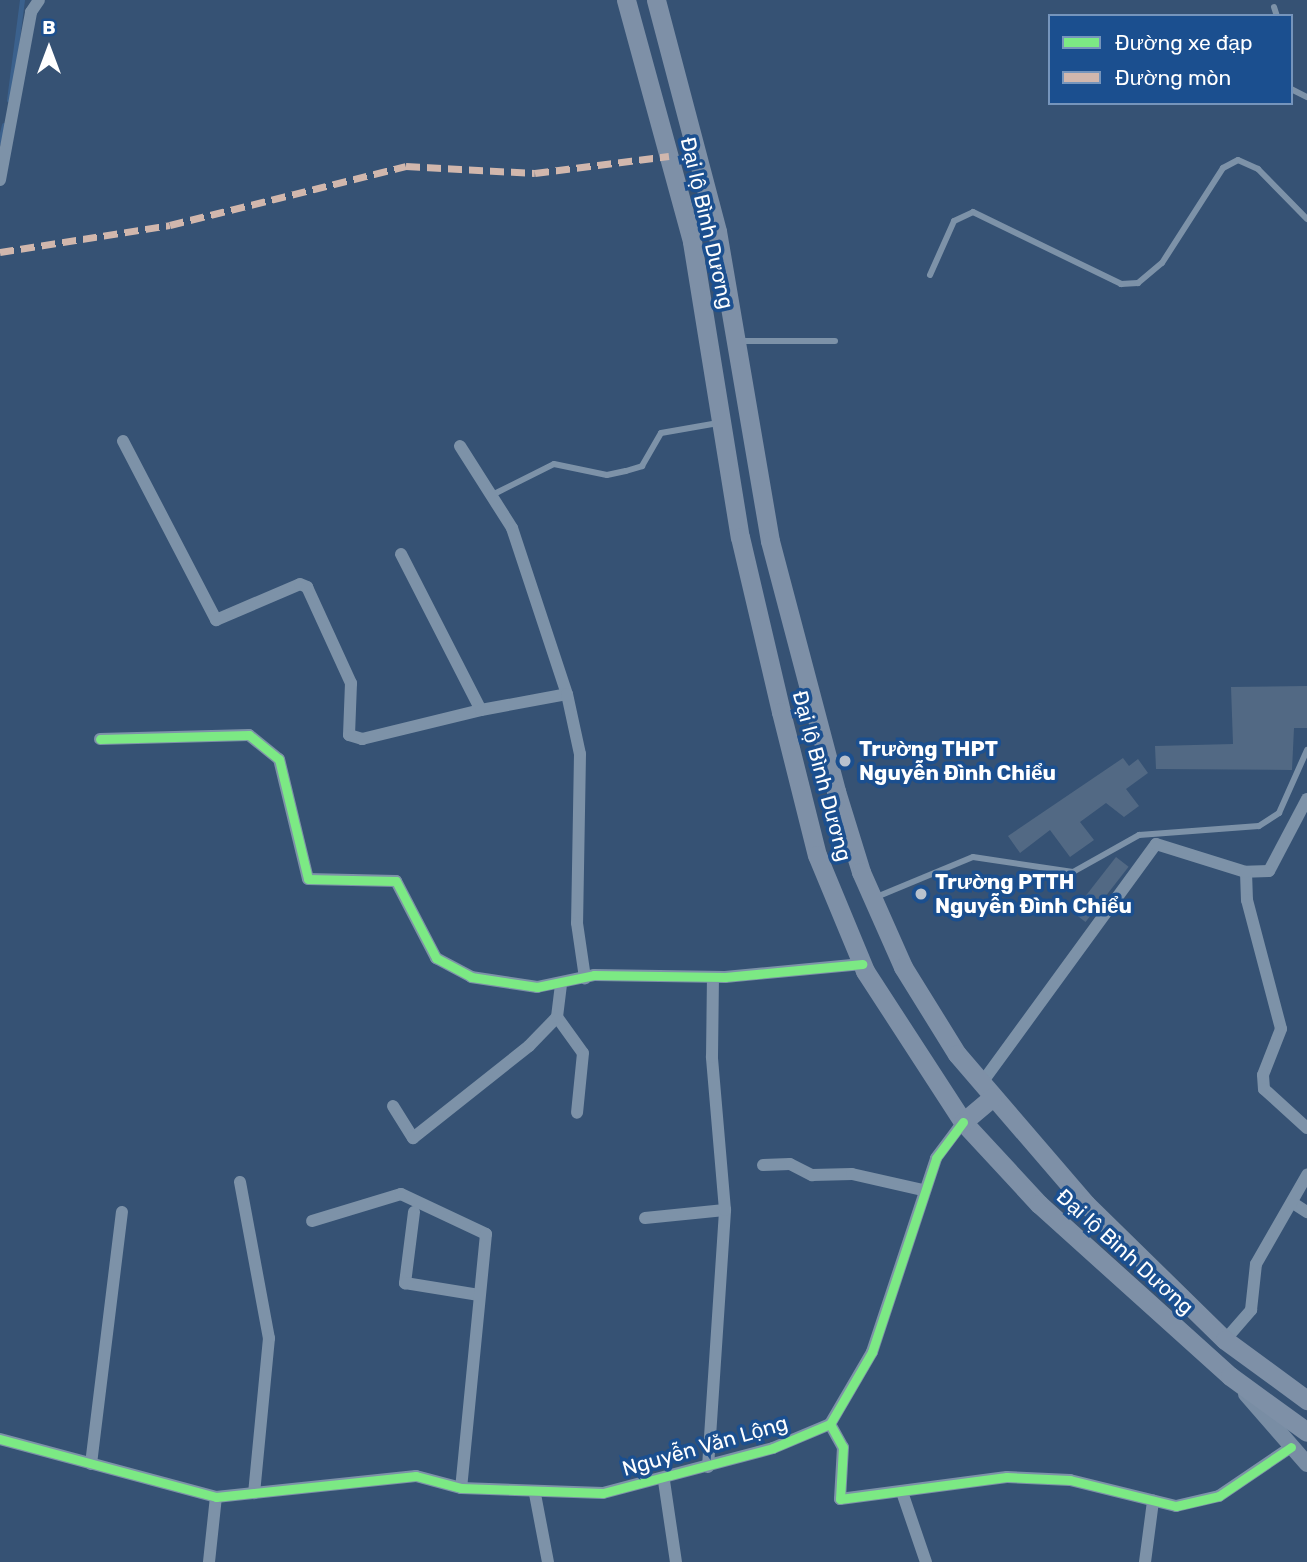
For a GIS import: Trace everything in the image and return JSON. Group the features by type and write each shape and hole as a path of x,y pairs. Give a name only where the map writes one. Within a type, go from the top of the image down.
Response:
{"highway":[{"name":"Đại lộ Bình Dương","path":"626,0 692,242 740,537 817,855 862,964 912,1052 963,1122 1107,1271 1230,1376 1307,1432"},
{"name":"Đại lộ Bình Dương","path":"656,0 739,341 770,541 836,791 873,898 902,967 986,1091 1086,1204 1225,1340 1307,1400"},
{"path":"963,1122 986,1091"}],"main road":[{"path":"1230,1376 1307,1464"}],"street":[{"path":"0,180 31,12 38,0"},
{"path":"123,441 216,620 300,584 307,587 351,683 349,735 362,739 481,710 567,694"},
{"path":"460,446 492,495 516,540 567,694 580,754 577,923 585,978"},
{"path":"401,554 481,710"},
{"path":"100,739 249,735 279,760 308,879 396,881 436,958 452,969 503,984 561,984 585,978 713,977 862,964"},
{"path":"986,1091 1156,844 1246,872 1269,871 1307,799"},
{"path":"1246,872 1247,900 1281,1029 1263,1075 1264,1089 1307,1128"},
{"path":"708,1467 725,1210 712,1057 713,977"},
{"path":"393,1106 413,1138 488,1082 557,1017 561,984"},
{"path":"557,1017 583,1053 578,1113"},
{"path":"963,1122 943,1145 923,1190 872,1352 830,1424 843,1447 840,1499 903,1495 1007,1477 1070,1480 1176,1506 1219,1496 1291,1447"},
{"path":"763,1165 790,1164 812,1175 852,1174 923,1190"},
{"path":"1225,1340 1251,1310 1256,1264 1307,1175"},
{"path":"240,1182 268,1333 254,1493"},
{"path":"312,1221 384,1194 413,1198 486,1234 461,1488"},
{"path":"1293,1203 1307,1212"},
{"path":"645,1218 725,1210"},
{"path":"91,1464 122,1212"},
{"path":"414,1212 405,1283 480,1294"},
{"name":"Nguyễn Văn Lộng","path":"216,1497 416,1476 461,1488 535,1494 603,1493 664,1481 830,1424"},
{"path":"0,1439 216,1497 209,1562"},
{"path":"664,1481 676,1562"},
{"path":"535,1494 548,1562"},
{"path":"903,1495 926,1562"},
{"path":"1145,1562 1153,1501"}],"lane":[{"path":"1274,7 1276,14"},
{"path":"930,275 954,221 973,212 1121,284 1138,283 1162,263 1223,168 1238,160 1258,169 1307,219"},
{"path":"739,341 835,341"},
{"path":"492,495 554,464 607,475 642,466 661,433 723,422"},
{"path":"873,898 973,857 1073,872 1139,835 1259,826 1279,813 1307,750"}],"building":[{"path":"1307,686 1307,728 1294,728 1292,770 1156,769 1155,746 1233,744 1231,687"},
{"path":"1123,758 1129,766 1138,759 1148,773 1126,789 1139,806 1124,817 1106,803 1080,822 1094,840 1070,857 1050,830 1020,853 1008,836"},
{"path":"1116,857 1129,867 1086,922 1073,912"}],"waterway":[{"path":"9,100 22,0"},
{"path":"0,142 4,125"}],"marked path":[{"path":"0,252 170,225 406,166 535,173 669,156"}],"cycle path":[{"path":"100,739 249,735 279,759 308,879 396,881 436,958 471,977 537,987 594,975 725,977 862,964"},
{"path":"0,1439 216,1497 416,1476 461,1488 603,1493 773,1448 830,1424 872,1352 936,1158 963,1122"},
{"path":"830,1424 843,1447 840,1499 1007,1477 1070,1480 1176,1506 1219,1496 1291,1447"}],"place":[{"name":"Trường THPT Nguyễn Đình Chiểu","path":"845,761"},
{"name":"Trường PTTH Nguyễn Đình Chiểu","path":"921,894"}]}
